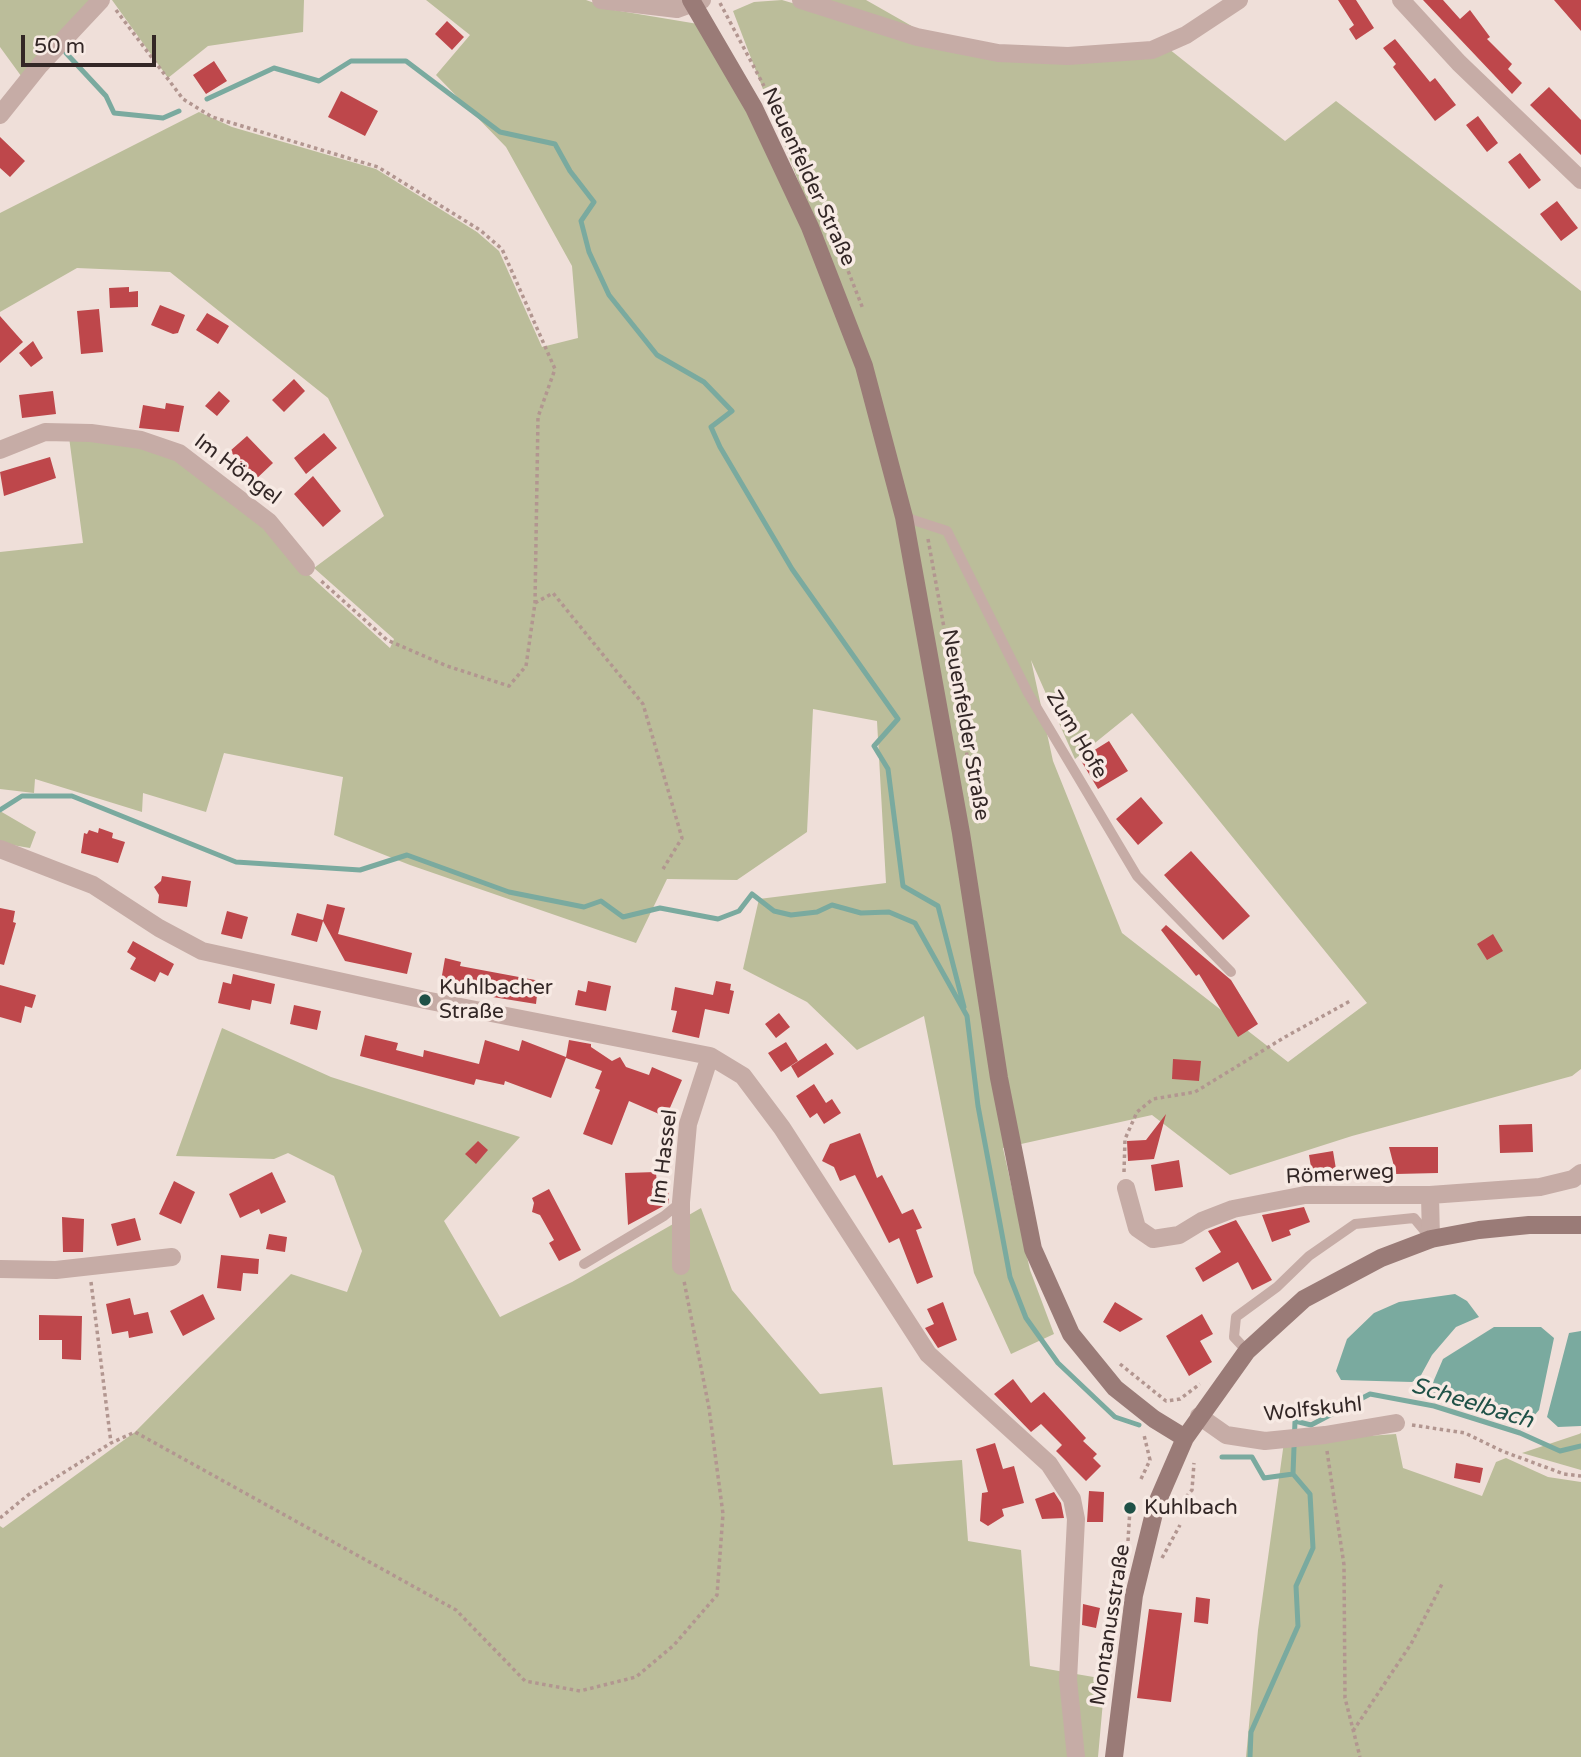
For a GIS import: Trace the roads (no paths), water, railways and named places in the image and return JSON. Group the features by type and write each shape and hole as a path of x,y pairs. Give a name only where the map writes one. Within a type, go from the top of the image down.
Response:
{"main road":[{"name":"Neuenfelder Straße","path":"696,1 754,108 810,227 864,366 904,517 961,833 999,1078 1033,1250 1071,1334 1115,1388 1154,1419 1185,1438"},
{"name":"Montanusstraße","path":"1114,1757 1140,1564 1156,1505 1185,1438 1247,1351 1304,1299 1381,1258 1431,1240 1504,1227 1581,1225"}],"street":[{"path":"0,115 40,65 101,0"},
{"path":"601,0 677,9 696,1"},
{"path":"801,0 917,37 998,53 1068,56 1152,50 1186,35 1225,4"},
{"path":"1401,0 1468,73 1581,180"},
{"name":"Im Höngel","path":"0,450 45,432 91,433 141,440 179,453 269,522 306,567"},
{"path":"0,849 93,884 159,928 202,951 425,1000 709,1056 743,1076 782,1128 928,1354 1049,1464 1072,1499 1076,1519 1068,1680 1076,1757"},
{"name":"Im Hassel","path":"681,1266 681,1202 688,1124 709,1056"},
{"name":"Römerweg","path":"1126,1188 1137,1228 1153,1239 1179,1235 1202,1221 1233,1209 1305,1195 1430,1195 1539,1186 1573,1179 1581,1172"},
{"path":"1430,1195 1431,1240"},
{"path":"0,1269 56,1270 172,1257"},
{"name":"Wolfskuhl","path":"1199,1416 1226,1435 1265,1441 1325,1435 1396,1423"}],"lane":[{"name":"Zum Hofe","path":"904,517 947,531 1028,693 1137,876 1231,972"},
{"path":"584,1264 664,1216 681,1202"},
{"path":"1247,1351 1234,1337 1236,1317 1277,1287 1309,1256 1355,1224 1414,1218 1431,1240"}],"water":[{"path":"1455,1294 1467,1301 1479,1317 1456,1327 1432,1355 1420,1377 1412,1382 1341,1380 1336,1371 1347,1339 1374,1313 1399,1302"},
{"path":"1494,1327 1541,1327 1554,1338 1539,1410 1527,1424 1436,1398 1431,1387 1443,1359"},
{"path":"1581,1331 1581,1426 1558,1427 1547,1417 1569,1333"}],"waterway":[{"path":"66,53 106,96 114,113 163,118 179,111"},
{"path":"207,99 274,68 319,81 351,61 406,61 500,132 555,144 570,171 594,202 581,221 589,252 609,295 657,355 704,382 732,411 711,427 720,447 792,569 898,719 874,746 888,769 903,886 938,906 964,1007"},
{"path":"0,810 22,796 72,796 236,862 360,870 407,855 509,892 584,907 601,901 623,917 660,908 718,919 739,911 752,894 774,911 791,915 817,912 832,905 861,913 889,912 915,923 967,1016 978,1106 1010,1277 1026,1318 1058,1363 1115,1417 1139,1425"},
{"name":"Scheelbach","path":"1250,1757 1251,1732 1298,1626 1296,1586 1313,1548 1310,1494 1293,1474 1295,1421 1311,1425 1370,1394 1434,1406 1520,1433 1560,1451 1581,1446"},
{"path":"1222,1457 1252,1457 1264,1478 1293,1474"}],"place":[{"name":"Kuhlbacher Straße","path":"425,1000"},
{"name":"Kuhlbach","path":"1130,1508"}]}
